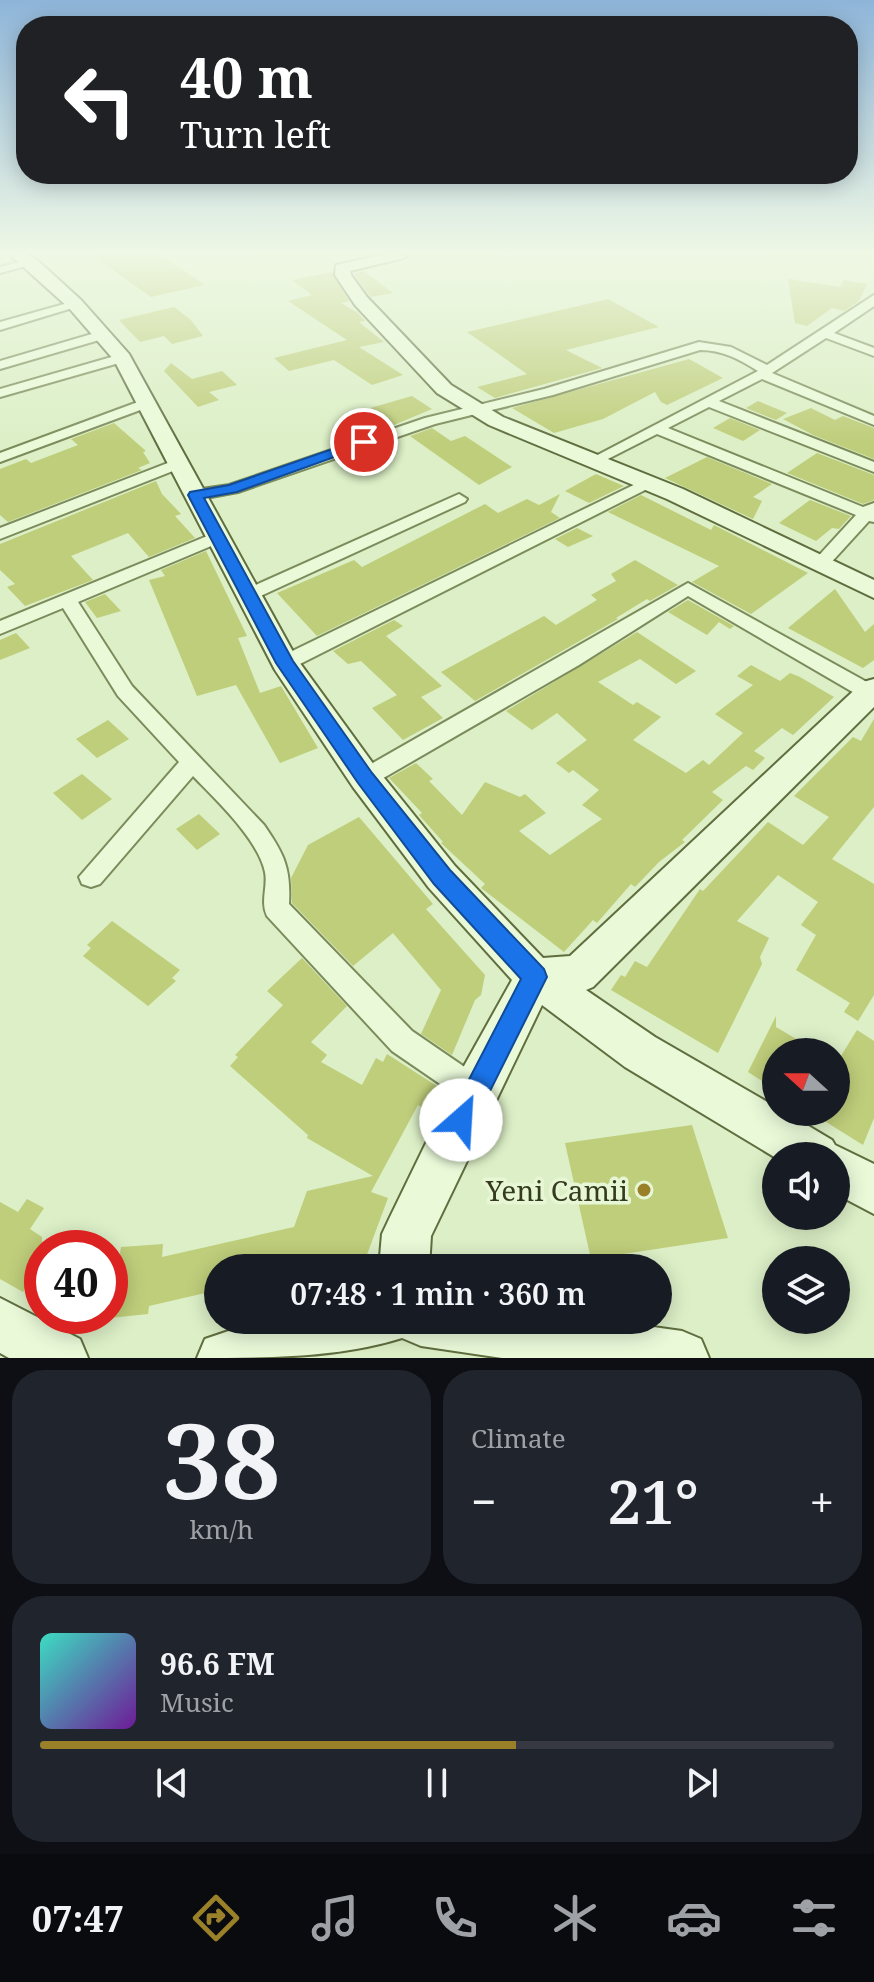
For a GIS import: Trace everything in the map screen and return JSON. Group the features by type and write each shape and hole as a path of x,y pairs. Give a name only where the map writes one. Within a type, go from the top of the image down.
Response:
{"street":[{"path":"0,326 33,316"},
{"path":"86,316 112,346 146,403 285,663 365,778 442,877 535,977 640,1052 792,1142"},
{"path":"375,316 444,389 496,421 648,483 874,590"},
{"path":"595,460 764,372 852,316"},
{"path":"826,334 874,352"},
{"path":"195,495 232,489 364,442 548,392 699,346 714,345 740,354 764,372 874,421"},
{"path":"0,365 112,346"},
{"path":"0,393 112,346"},
{"path":"706,401 874,467"},
{"path":"0,458 146,403"},
{"path":"657,429 871,512 821,563"},
{"path":"0,534 178,464"},
{"path":"285,663 648,483"},
{"path":"248,595 459,499"},
{"path":"0,628 179,550 217,537"},
{"path":"365,778 572,660 688,588 872,691 579,974 535,977"},
{"path":"68,600 106,667 134,703 192,762 266,847 277,871 276,908 402,1041 475,1091"},
{"path":"91,877 192,762"},
{"path":"405,1254 407,1234 475,1091 535,977"},
{"path":"850,1176 874,1190"},
{"path":"0,1324 61,1358"},
{"path":"240,1355 326,1334"},
{"path":"463,1334 496,1345 681,1358"}],"building":[{"path":"134,316 186,316 203,336 172,344 164,336 140,342 119,320"},
{"path":"311,316 361,316 365,321 359,322 384,342 359,347 403,375 372,385 334,360 289,371 274,358 347,340"},
{"path":"534,316 640,316 659,327 566,350 602,368 495,398 477,387 527,374 467,332"},
{"path":"794,316 820,316 807,326 795,323"},
{"path":"689,359 723,378 667,405 655,392 603,419 554,433 512,408"},
{"path":"171,363 192,379 222,371 237,385 209,392 219,400 198,407 164,371"},
{"path":"412,396 432,409 394,425 389,422 378,425 360,411"},
{"path":"758,401 787,413 776,420 746,408"},
{"path":"811,408 835,420 843,416 874,428 874,459 813,435 783,419"},
{"path":"730,418 760,430 743,441 713,428"},
{"path":"114,423 146,451 143,452 150,463 138,468 142,470 8,522 0,515 0,469 26,459 31,463 78,445 71,439"},
{"path":"432,428 451,441 465,436 512,467 479,485 410,436"},
{"path":"817,453 874,475 874,500 863,504 787,473"},
{"path":"707,457 772,484 753,497 762,501 753,519 665,478"},
{"path":"596,474 624,486 589,503 565,491"},
{"path":"156,481 162,494 181,514 175,516 195,538 149,557 128,533 71,556 93,580 25,606 7,587 15,584 0,570 0,544"},
{"path":"560,494 551,512 560,518 317,636 277,593 354,560 362,567 485,504 498,513 527,499 539,505"},
{"path":"641,495 711,530 714,525 808,573 751,614 692,582 719,566 608,512"},
{"path":"810,500 851,516 839,529 832,528 816,541 779,523"},
{"path":"577,528 593,536 568,547 555,539"},
{"path":"206,551 247,636 238,638 260,693 281,686 318,748 280,763 236,685 197,696 149,580 165,576 161,570"},
{"path":"635,560 678,585 650,601 647,599 618,619 475,701 441,672 544,616 556,625 597,600 591,595 616,581 611,574"},
{"path":"835,589 865,632 874,624 874,660 863,668 788,628"},
{"path":"105,594 121,611 97,618 85,602"},
{"path":"688,600 734,626 730,629 719,622 707,635 668,612"},
{"path":"394,620 403,626 386,636 442,686 421,697 443,718 403,740 372,708 397,695 361,661 348,664 333,651"},
{"path":"637,632 696,671 676,684 640,659 598,682 633,705 637,702 661,717 633,740 686,773 703,760 709,765 743,733 715,714 753,685 737,676 751,665 780,681 790,673 834,697 793,735 782,728 754,751 765,758 753,770 746,766 712,792 723,800 682,840 685,842 659,862 635,887 631,884 597,923 593,920 564,952 481,888 485,884 441,843 419,815 422,813 389,778 416,763 462,815 485,782 520,797 525,794 546,813 519,831 550,855 602,819 582,805 599,790 573,770 569,773 556,763 587,740 557,713 532,730 506,711"},
{"path":"16,633 30,648 0,660 0,640"},
{"path":"874,719 874,807 832,859 874,884 874,995 858,1021 844,1012 850,1003 796,970 816,935 801,925 818,902 778,875 737,921 769,938 760,957 762,964 718,1053 611,990 621,975 625,977 635,961 647,967 700,889 703,891 768,822 803,845 829,817 794,796 853,737 861,741"},
{"path":"108,720 129,739 97,758 76,739"},
{"path":"82,774 112,799 82,820 53,793"},
{"path":"199,814 220,834 197,850 176,829"},
{"path":"359,817 433,904 426,909 485,975 481,995 475,1000 452,1055 421,1034 441,990 393,933 353,966 292,903 291,878 308,845"},
{"path":"112,921 180,970 172,978 176,981 148,1006 83,956 91,948 87,945"},
{"path":"302,958 347,1006 311,1042 327,1055 321,1062 362,1085 376,1058 383,1062 387,1054 440,1088 429,1111 418,1105 371,1192 388,1198 367,1254 204,1254 204,1293 149,1306 148,1314 128,1316 128,1246 163,1244 162,1257 294,1227 307,1191 373,1176 307,1138 308,1135 230,1066 238,1057 235,1055 283,1005 267,991"},
{"path":"776,1016 776,1027 794,1038 765,1038"},
{"path":"857,1030 874,1041 874,1118 863,1145 832,1126 850,1126 850,1041"},
{"path":"762,1044 762,1081 748,1072"},
{"name":"Yeni Camii","path":"692,1125 728,1238 624,1254 590,1254 565,1143"},
{"path":"27,1199 44,1208 32,1230 24,1230 23,1292 0,1279 0,1202 18,1212"}],"place":[{"name":"Yeni Camii","path":"644,1190"}],"route":[{"path":"364,442 232,489 195,495 285,663 365,778 442,877 535,977 461,1120"}]}
